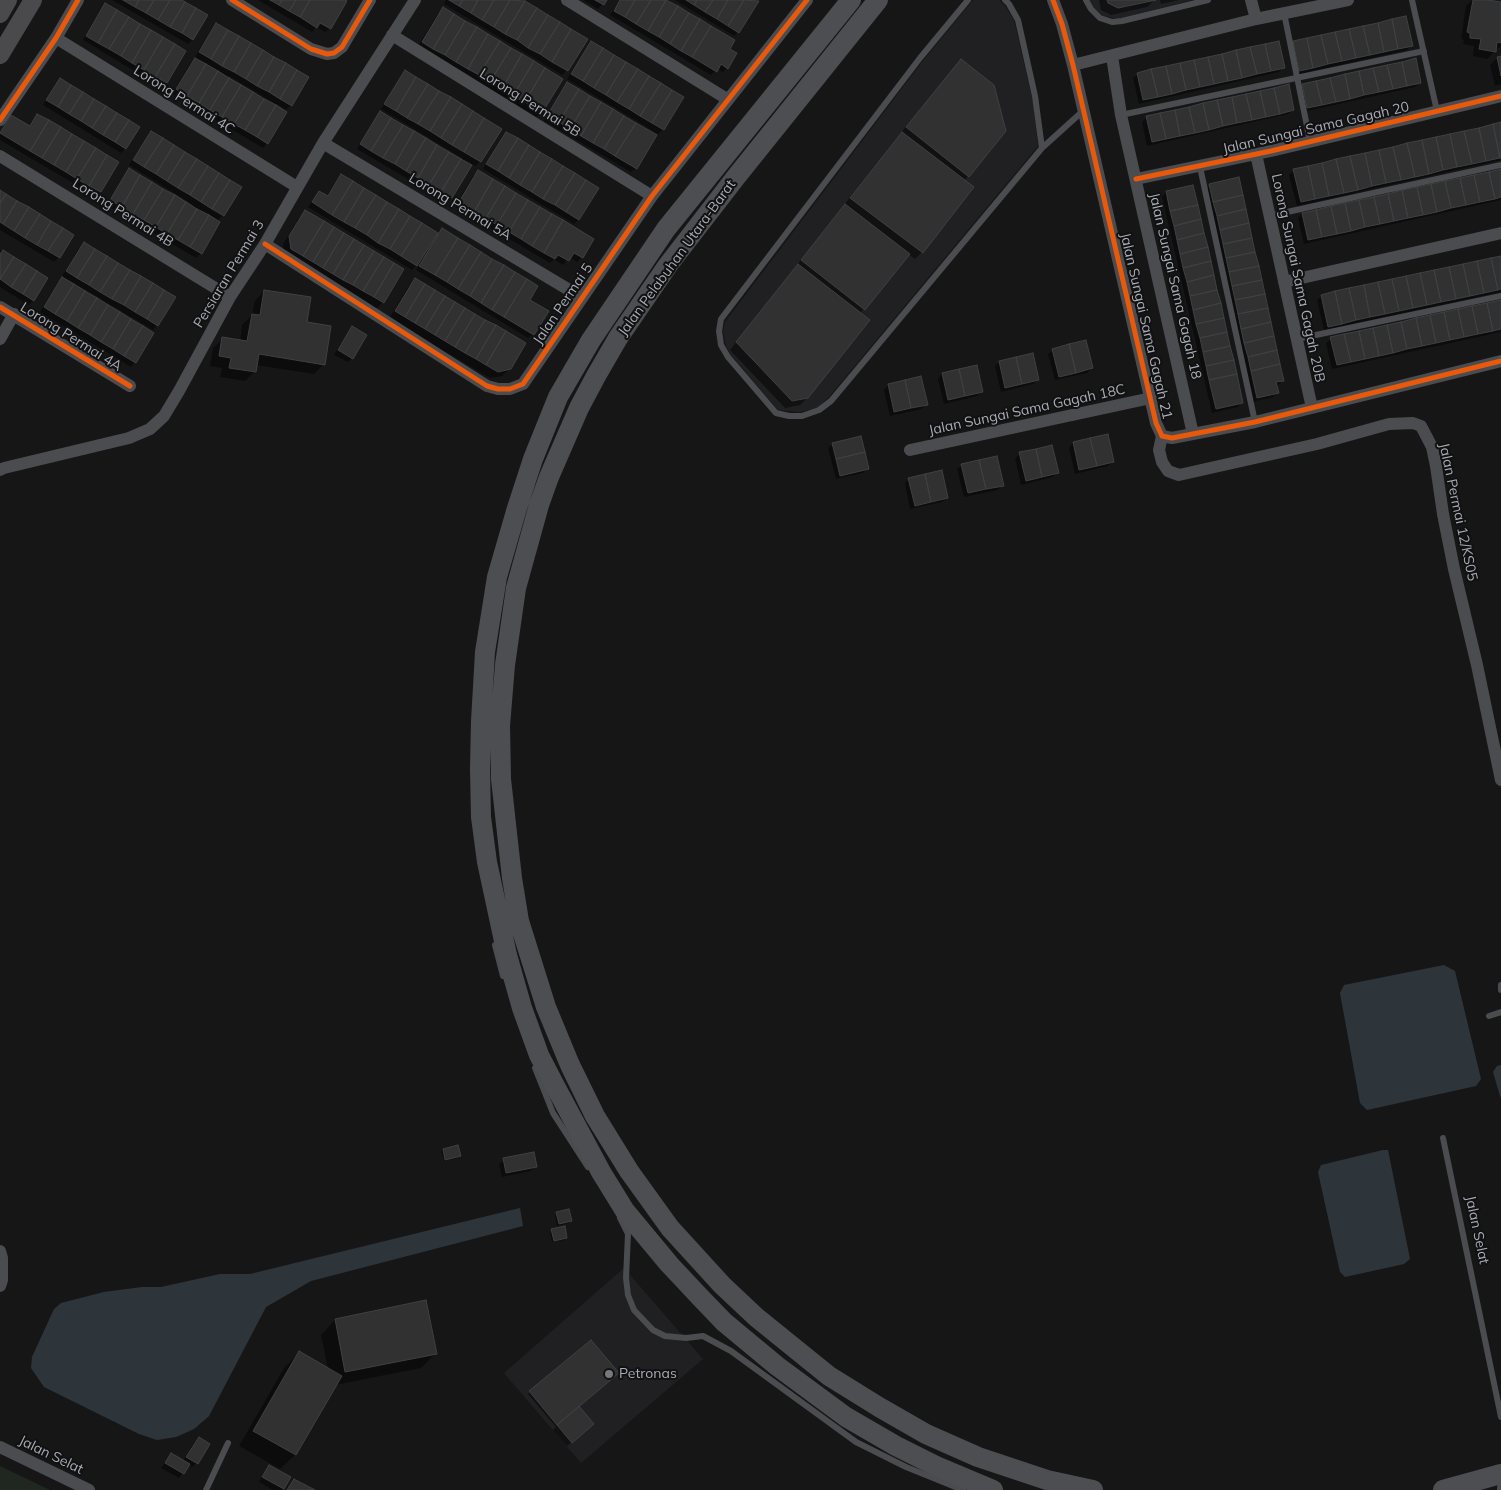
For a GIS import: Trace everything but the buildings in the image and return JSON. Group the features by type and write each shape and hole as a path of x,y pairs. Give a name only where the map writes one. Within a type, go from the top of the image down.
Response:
{"main road":[{"path":"0,14 8,0"},
{"path":"0,55 33,0"},
{"name":"Jalan Pelabuhan Utara-Barat","path":"851,0 666,229 591,340 558,398 533,459 497,577 485,652 481,721 481,817 487,862 507,955 522,1008 539,1055 601,1172 625,1211 669,1264 724,1322 777,1366 846,1417 936,1466 993,1490"},
{"name":"Jalan Pelabuhan Utara-Barat","path":"878,0 668,265 624,330 579,408 549,477 539,505 516,588 505,665 500,726 501,780 512,878 519,921 546,1007 570,1065 595,1116 629,1171 670,1228 722,1285 749,1311 829,1376 926,1434 978,1457 1047,1480 1093,1490"},
{"path":"843,44 888,0"},
{"path":"1443,1490 1501,1474"}],"street":[{"path":"0,120 56,38 78,0"},
{"path":"232,0 311,49 327,54 334,53 342,47 370,0"},
{"name":"Persiaran Permai 3","path":"0,470 129,438 150,429 164,416 230,297 265,244 323,143 415,0"},
{"path":"567,0 727,99"},
{"name":"Jalan Sungai Sama Gagah 21","path":"1053,0 1062,24 1073,65 1156,423 1162,436 1172,438 1255,422 1501,361"},
{"path":"1251,0 1256,19"},
{"path":"1073,65 1256,19 1348,0"},
{"name":"Jalan Permai 5","path":"265,244 487,386 498,389 510,389 523,384 652,196 802,2"},
{"name":"Lorong Permai 5B","path":"392,35 652,196"},
{"name":"Lorong Permai 4C","path":"56,38 297,187"},
{"name":"Jalan Sungai Sama Gagah 18","path":"1112,56 1121,115 1193,434"},
{"name":"Jalan Sungai Sama Gagah 20","path":"1136,179 1256,154 1501,96"},
{"name":"Lorong Permai 5A","path":"323,143 581,297"},
{"name":"Lorong Sungai Sama Gagah 20B","path":"1256,154 1312,408"},
{"name":"Lorong Permai 4B","path":"0,156 230,297"},
{"path":"1284,282 1501,234"},
{"name":"Lorong Permai 4A","path":"0,306 130,386"},
{"path":"0,338 14,314"},
{"name":"Jalan Sungai Sama Gagah 18C","path":"910,450 1151,398"},
{"name":"Jalan Permai 12/KS05","path":"1162,436 1159,450 1162,462 1168,471 1180,475 1317,444 1389,424 1412,422 1420,426 1432,447 1454,569 1477,665 1501,780"},
{"path":"0,1251 2,1258 2,1280 0,1286"},
{"name":"Jalan Selat","path":"0,1447 89,1490"}],"lane":[{"path":"968,0 920,58 721,319 718,332 721,345 728,358 776,413 802,416 818,410 831,401 1042,148 1084,110"},
{"path":"1005,0 1018,20 1035,96 1042,148"},
{"path":"1086,0 1090,9 1100,18 1112,22 1208,0"},
{"path":"1412,0 1437,112"},
{"path":"1284,13 1310,141"},
{"path":"1121,115 1424,51"},
{"path":"1269,216 1501,165"},
{"path":"1200,166 1255,422"},
{"path":"1297,340 1501,296"},
{"path":"485,844 489,908"},
{"path":"494,937 505,984"},
{"path":"1501,985 1501,990"},
{"path":"1489,1016 1501,1012"},
{"path":"532,1059 553,1113 590,1170"},
{"name":"Jalan Selat","path":"1443,1138 1501,1417"},
{"path":"616,1212 628,1234 626,1278 628,1296 634,1310 653,1330 665,1336 686,1338 703,1336 731,1351 856,1442 906,1467 963,1490"},
{"path":"206,1490 228,1443"},
{"path":"1500,1490 1501,1470"}],"shaded area":[{"path":"973,0 999,0 1014,20 1033,102 1038,146 828,398 817,408 801,412 778,410 731,355 726,346 723,331 725,322 922,62"},
{"path":"1090,0 1193,0 1118,19 1103,16 1093,7"},
{"path":"1444,965 1455,971 1481,1079 1476,1086 1367,1110 1360,1103 1340,993 1344,985"},
{"path":"1501,1065 1501,1099 1493,1072 1497,1066"},
{"path":"1388,1150 1410,1259 1404,1264 1345,1277 1340,1272 1318,1172 1321,1165"},
{"path":"520,1208 523,1226 311,1281 266,1307 209,1416 194,1429 176,1437 157,1440 139,1434 44,1387 31,1368 32,1357 54,1309 61,1303 104,1292 142,1287 161,1287 220,1274 250,1274"},
{"path":"624,1268 703,1359 581,1463 504,1373"},
{"path":"0,1466 50,1490 0,1490"}],"cycle path":[{"path":"0,120 56,38 78,0"},
{"path":"232,0 311,49 327,54 334,53 342,47 370,0"},
{"path":"265,244 487,386 498,389 510,389 523,384 652,196 807,0"},
{"path":"1053,0 1062,24 1073,65 1156,423 1162,436 1172,438 1255,422 1501,361"},
{"path":"1136,179 1271,151 1501,96"},
{"path":"0,307 130,386"}],"place":[{"name":"Petronas","path":"609,1374"}]}
